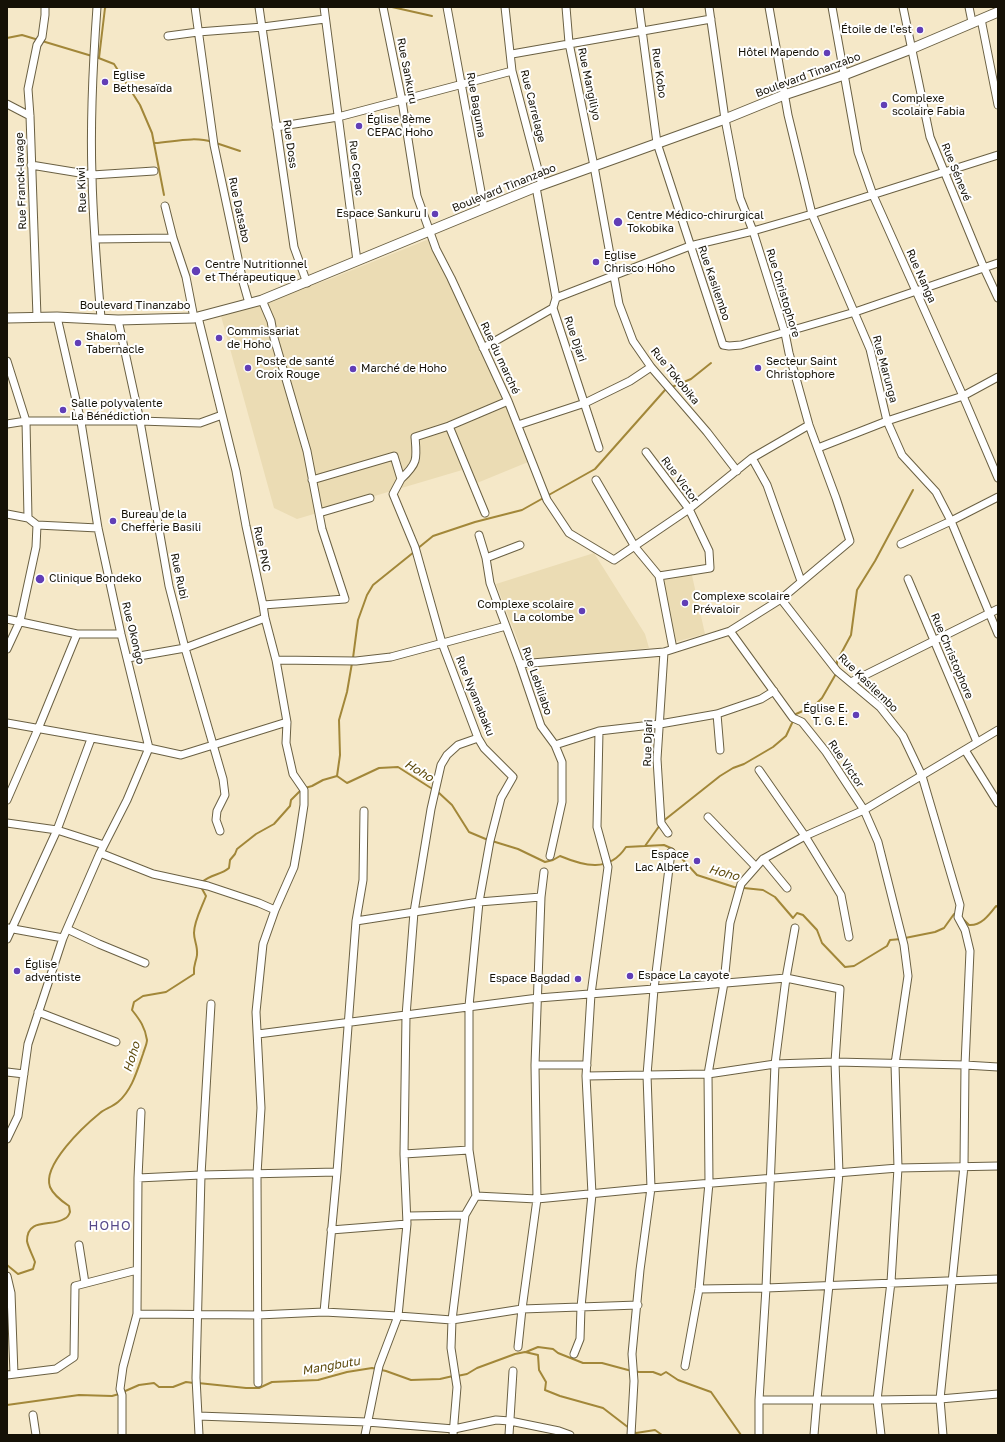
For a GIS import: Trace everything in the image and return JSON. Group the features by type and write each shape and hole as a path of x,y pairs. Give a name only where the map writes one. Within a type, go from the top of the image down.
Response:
{"street":[{"name":"Rue Franck-lavage","path":"37,317 28,89 37,45 42,37 45,7"},
{"name":"Rue Kiwi","path":"97,7 92,78 92,175 101,318"},
{"path":"195,7 198,32"},
{"name":"Rue Doss","path":"259,7 294,247 307,283"},
{"name":"Rue Cepac","path":"324,7 357,261"},
{"name":"Rue Sankuru","path":"383,7 402,101 417,196 430,232"},
{"name":"Rue Baguma","path":"447,7 484,208"},
{"name":"Rue Carrelage","path":"505,7 512,54 512,71 539,186"},
{"name":"Rue Mangiliyo","path":"566,7 569,43 594,166"},
{"name":"Rue Kobo","path":"638,7 657,142"},
{"name":"Rue Christophore","path":"709,7 725,119 740,198 753,231 785,333 809,425 850,541 801,581"},
{"name":"Rue Marunga","path":"769,7 784,95 812,214 870,348 887,422 902,455 936,492 951,521 998,634"},
{"name":"Rue Nanga","path":"832,7 858,152 873,195 998,478"},
{"name":"Rue Sénevé","path":"903,7 930,137 984,268 998,298"},
{"path":"969,7 976,21 998,105"},
{"name":"Boulevard Tinanzabo","path":"7,318 57,317 118,320 196,318 262,300 307,283 539,186 657,142 725,119 784,95 844,75 911,49 998,12"},
{"path":"168,36 263,27 326,19"},
{"path":"512,54 711,19"},
{"name":"Rue Datsabo","path":"198,32 214,144 243,282 249,303"},
{"path":"276,127 338,117 512,71"},
{"path":"7,104 30,116"},
{"name":"Rue Kasilembo","path":"657,142 723,344 729,346 742,345 785,333"},
{"path":"556,298 690,246 753,231 812,214 998,155"},
{"path":"31,165 92,175 154,171"},
{"name":"Rue Tokobika","path":"594,166 619,304 634,341 651,367 707,432 737,471"},
{"name":"Rue Djari","path":"539,186 556,298 553,308 599,448"},
{"name":"Rue PNC","path":"166,206 173,238 186,277 236,471 265,618 276,660 287,722 286,743 293,774 304,790 303,811 294,867 275,910"},
{"name":"Rue du marché","path":"430,232 436,249 508,401 546,498 569,533 614,560 635,546"},
{"path":"95,239 173,238"},
{"path":"785,333 855,312 998,263"},
{"path":"262,300 271,321 274,338 307,451 322,529 345,599 263,605"},
{"path":"483,348 553,308"},
{"name":"Rue Okongo","path":"57,317 81,422 98,528 121,634 149,748"},
{"name":"Rue Rubi","path":"118,320 140,421 169,586 212,745 223,779 225,795 217,811 216,820 220,831"},
{"path":"7,361 26,421 28,518"},
{"path":"518,425 585,403 630,381 651,367"},
{"path":"818,448 963,396 998,377"},
{"path":"312,480 394,456 401,479 412,469 417,457 415,437 449,426 508,401"},
{"path":"7,424 26,421 140,421 200,423 222,415"},
{"path":"635,546 690,509 752,458 809,425"},
{"path":"449,426 485,513"},
{"name":"Rue Victor","path":"646,452 690,509 708,551 710,568 659,576"},
{"path":"520,664 664,652 730,631 781,599 801,581 767,485 752,458"},
{"name":"Rue Nyamabaku","path":"401,479 393,494 416,549 442,643 478,738 484,748 512,777 501,798 490,839 479,902"},
{"path":"596,480 635,546 659,576 673,649"},
{"path":"901,544 998,497"},
{"path":"319,513 370,498"},
{"path":"7,514 28,518 37,525 98,528"},
{"path":"7,649 20,621 36,547 37,525"},
{"name":"Rue Lebiliabo","path":"479,535 486,558 490,584 541,726 555,745 562,762 562,802 550,856"},
{"path":"486,558 520,545"},
{"name":"Rue Christophore","path":"908,579 977,742"},
{"name":"Rue Kasilembo","path":"781,599 837,671 880,707 904,736 922,776 960,905 958,917 965,930 970,951 965,1065"},
{"path":"851,682 998,609"},
{"path":"128,658 185,648 265,618"},
{"path":"7,619 77,634 121,634"},
{"path":"276,660 356,661 391,657 506,626"},
{"name":"Rue Victor","path":"730,631 793,718 802,722 826,752 864,810 878,842 904,945 908,976 895,1064 898,1168 891,1282 877,1400 881,1435"},
{"path":"7,800 38,730 77,634"},
{"name":"Rue Djari","path":"664,652 657,759 661,822 668,833"},
{"path":"555,745 598,731 660,724 717,714 761,699 774,691"},
{"path":"717,714 720,750"},
{"path":"7,723 38,730 149,748 181,755 287,722"},
{"path":"685,1366 699,1289 709,1183 708,1074 724,983 730,923 741,884 763,859 805,836 864,810 998,730"},
{"path":"574,1354 580,1339 581,1307 592,1194 586,1076 591,994 607,864 597,827 598,731"},
{"path":"365,1435 379,1366 398,1316 408,1216 404,1154 406,1016 414,912 435,790 441,765 447,755 458,745 478,738"},
{"path":"7,939 9,929 57,830 91,739"},
{"path":"7,1139 18,1116 28,1044 63,938 100,853 127,800 149,748"},
{"path":"965,750 998,803"},
{"path":"759,770 805,836 841,895 849,937"},
{"path":"324,1312 337,1172 356,921 363,880 364,811"},
{"path":"708,817 756,867"},
{"path":"7,823 57,830 104,845"},
{"path":"631,1435 634,1381 632,1354 638,1305 640,1270 651,1188 646,1075 654,988 671,852"},
{"path":"100,853 153,874 208,886 275,910 263,944 256,1012 261,1108 257,1174 258,1383"},
{"path":"763,859 787,888"},
{"path":"518,1347 537,1199 535,1064 541,897 544,872"},
{"path":"356,921 479,902 541,897"},
{"path":"454,1432 457,1387 454,1376 451,1348 452,1320 465,1215 476,1196 469,1150 469,1006 479,902"},
{"path":"759,1435 759,1400 766,1288 775,1064 786,978 795,928"},
{"path":"9,929 63,938"},
{"path":"67,929 145,963"},
{"path":"258,1034 406,1016 469,1006 538,998 654,988 786,978 840,989 835,1062 839,1173 829,1285 816,1400 814,1435"},
{"path":"199,1435 196,1378 201,1175 211,1004"},
{"path":"38,1012 116,1042"},
{"path":"586,1076 708,1074 775,1064 835,1062 998,1067"},
{"path":"535,1064 587,1064"},
{"path":"943,1435 940,1399 964,1166 965,1065"},
{"path":"7,1072 24,1074"},
{"path":"122,1435 121,1392 123,1367 137,1314 136,1270 141,1112"},
{"path":"404,1154 469,1150"},
{"path":"476,1196 537,1199 771,1177 898,1168 998,1166"},
{"path":"138,1178 337,1172"},
{"path":"408,1216 465,1215"},
{"path":"331,1230 407,1224"},
{"path":"79,1245 85,1283"},
{"path":"7,1276 11,1293 11,1374 56,1369 74,1358 75,1286 136,1270"},
{"path":"699,1289 766,1288 891,1282 953,1282 998,1279"},
{"path":"137,1314 258,1315 324,1312 452,1320 522,1309 638,1305"},
{"path":"509,1435 514,1371"},
{"path":"759,1400 940,1399 998,1394"},
{"path":"33,1415 36,1435"},
{"path":"198,1416 367,1422 454,1432 496,1420 510,1421 570,1435"}],"shaded area":[{"path":"429,239 533,460 477,483 469,468 297,519 274,508 221,316 330,279"},
{"path":"594,553 645,634 649,648 526,662 496,584"},
{"path":"691,571 705,634 675,642 662,577"}],"waterway":[{"path":"99,58 106,7"},
{"path":"392,7 432,16"},
{"path":"7,38 22,35 92,56"},
{"path":"96,57 114,64 140,105 152,133 164,195"},
{"path":"155,143 191,139 212,142"},
{"path":"216,143 240,151"},
{"path":"672,387 691,379 711,363"},
{"path":"417,549 433,536 475,522 522,510 595,469 665,390 668,389"},
{"path":"837,668 837,661 851,635 857,590 875,561 913,490"},
{"path":"353,658 358,620 367,595 373,585 414,552"},
{"path":"337,776 340,755 339,720 347,692 352,663"},
{"path":"795,717 796,714 814,706 822,698 837,672"},
{"path":"662,822 720,776 773,747 786,736 793,721"},
{"name":"Hoho","path":"337,776 347,783 379,768 398,767 434,790"},
{"name":"Hoho","path":"305,788 337,776"},
{"name":"Hoho","path":"202,882 209,877 229,868 230,860 237,849 256,834 274,824 290,806 291,800 301,790"},
{"name":"Hoho","path":"438,792 452,805 469,832 488,840"},
{"path":"645,846 660,825"},
{"name":"Hoho","path":"492,841 518,849 545,862 560,856 578,862 596,865 612,861 626,847 664,845 673,849 697,875 734,887 763,890 775,897 793,918 797,913 803,915 817,930 822,943 845,967 854,966 887,946 890,940 901,939"},
{"name":"Hoho","path":"7,1265 18,1274 33,1269 35,1262 28,1246 28,1233 31,1229 41,1224 59,1221 66,1218 70,1212 69,1206 51,1190 49,1178 52,1168 58,1157 75,1136 100,1113 118,1102 127,1092 134,1080 147,1040 142,1024 132,1010 134,1002 143,996 166,992 194,974 197,958 194,928 206,896 201,887"},
{"name":"Hoho","path":"962,918 969,925 977,924 991,913 996,906 998,907"},
{"name":"Hoho","path":"905,938 935,932 944,928 954,914 958,915"},
{"path":"526,1352 538,1347 553,1349 558,1353 583,1363 602,1363 628,1370 653,1372 661,1375 666,1372 678,1380 711,1392 741,1435"},
{"name":"Mangbutu","path":"457,1376 467,1374 477,1368 515,1354 525,1352 538,1355 539,1370 546,1382 545,1390 560,1396 603,1408 629,1428"},
{"name":"Mangbutu","path":"198,1383 259,1388 272,1382 318,1380 347,1372 372,1368 386,1371 411,1380 440,1379 453,1376"},
{"name":"Mangbutu","path":"123,1392 139,1385 154,1383 159,1387 173,1387 186,1382 194,1383"},
{"name":"Mangbutu","path":"7,1405 79,1395 112,1396 119,1394"},
{"name":"Mangbutu","path":"632,1430 636,1433 655,1430 662,1435"}],"place":[{"name":"Étoile de l'est","path":"920,30"},
{"name":"Hôtel Mapendo","path":"827,53"},
{"name":"Eglise Bethesaïda","path":"105,82"},
{"name":"Complexe scolaire Fabia","path":"884,105"},
{"name":"Église 8ème CEPAC Hoho","path":"359,126"},
{"name":"Espace Sankuru I","path":"435,214"},
{"name":"Centre Médico-chirurgical Tokobika","path":"618,222"},
{"name":"Eglise Chrisco Hoho","path":"596,262"},
{"name":"Centre Nutritionnel et Thérapeutique","path":"196,271"},
{"name":"Commissariat de Hoho","path":"219,338"},
{"name":"Shalom Tabernacle","path":"78,343"},
{"name":"Poste de santé Croix Rouge","path":"248,368"},
{"name":"Secteur Saint Christophore","path":"758,368"},
{"name":"Marché de Hoho","path":"353,369"},
{"name":"Salle polyvalente La Bénédiction","path":"63,410"},
{"name":"Bureau de la Chefferie Basili","path":"113,521"},
{"name":"Clinique Bondeko","path":"40,579"},
{"name":"Complexe scolaire Prévaloir","path":"685,603"},
{"name":"Complexe scolaire La colombe","path":"582,611"},
{"name":"Église E. T. G. E.","path":"856,715"},
{"name":"Espace Lac Albert","path":"697,861"},
{"name":"Église adventiste","path":"17,971"},
{"name":"Espace La cayote","path":"630,976"},
{"name":"Espace Bagdad","path":"578,979"}],"district":[{"name":"HOHO","path":"110,1226"}]}
